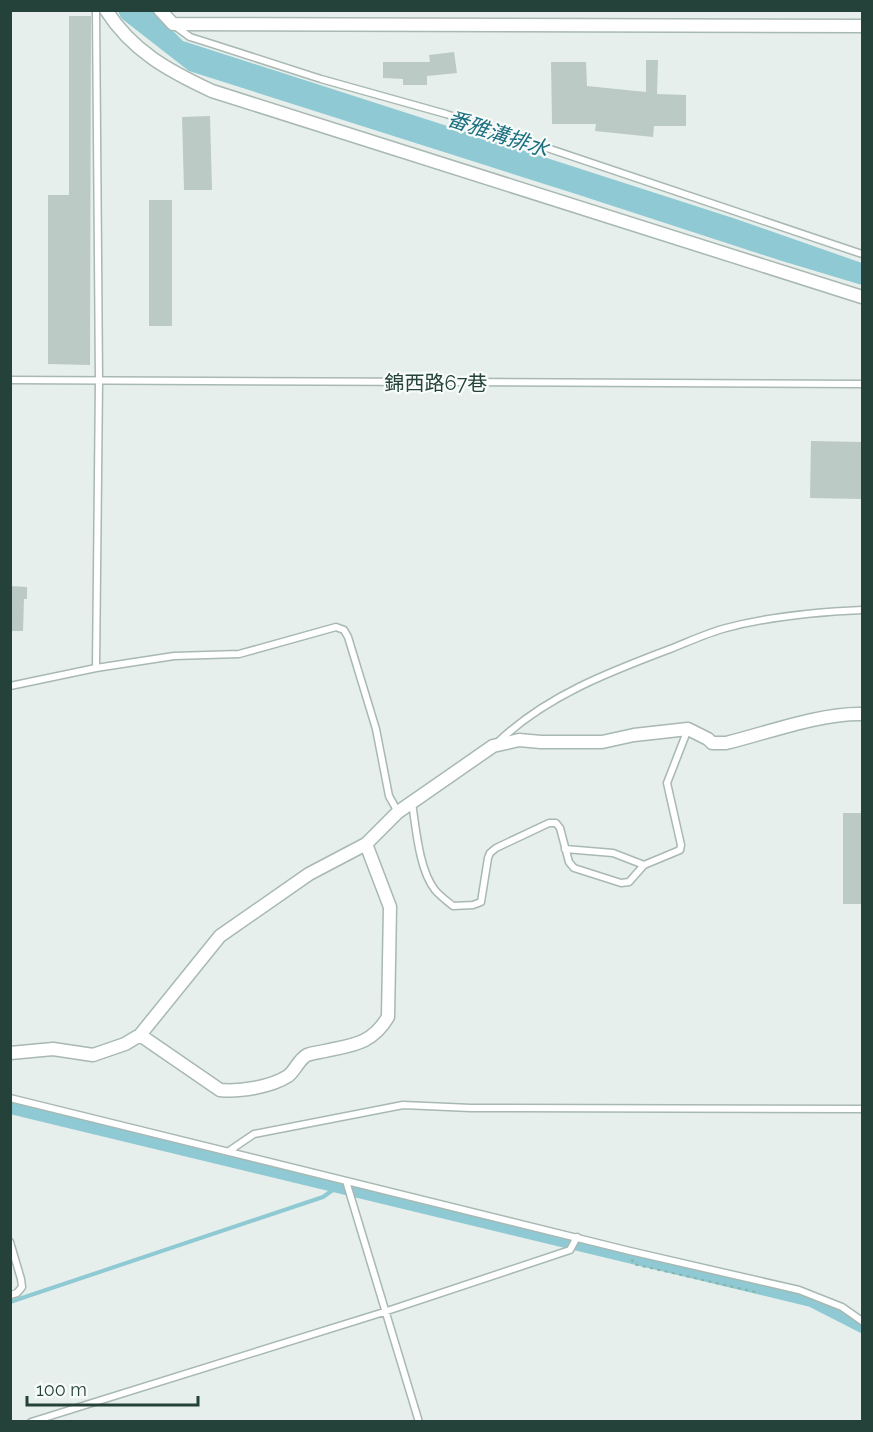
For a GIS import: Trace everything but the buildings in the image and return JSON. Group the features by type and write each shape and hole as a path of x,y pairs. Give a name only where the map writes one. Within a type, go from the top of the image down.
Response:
{"street":[{"path":"106,10 124,36 141,50 177,75 212,91 862,297"},
{"path":"160,10 173,24 862,26"},
{"path":"10,1053 53,1049 93,1055 125,1044 140,1035 220,936 309,874 366,844 398,812 493,746 519,740 602,742 634,735 688,729 712,743 726,743 816,720 862,714"},
{"path":"140,1035 220,1090 229,1091 263,1086 288,1076 306,1056 365,1042 388,1017 390,907 366,844"}],"lane":[{"path":"96,10 99,381 96,668"},
{"path":"173,24 190,37 321,79 446,114 862,254"},
{"name":"錦西路67巷","path":"10,380 862,384"},
{"path":"493,746 542,706 576,688 624,666 725,628 809,612 862,610"},
{"path":"10,686 96,668 174,656 239,654 331,627 342,629 348,637 376,729 389,796 398,812"},
{"path":"412,802 419,846 426,869 434,889 453,906 473,905 481,902 488,858 496,848 549,823 556,823 560,828 569,862 574,868 621,883 629,882 644,865 680,850 681,845 667,783 688,729"},
{"path":"565,849 613,853 644,865"},
{"path":"10,1098 630,1251 799,1290 842,1307 862,1321"},
{"path":"229,1151 254,1134 403,1105 471,1108 862,1109"},
{"path":"346,1181 419,1422"},
{"path":"31,1422 570,1250 577,1237"},
{"path":"10,1242 21,1279 21,1287 17,1293 10,1294"}],"path":[{"path":"633,1264 760,1293"}],"water":[{"path":"118,11 153,11 183,41 736,219 862,263 862,285 189,71 121,18"}],"waterway":[{"path":"10,1108 811,1301 862,1327"},
{"path":"10,1302 323,1197 337,1187"}],"water label":[{"name":"番雅溝排水","path":"498,134"}]}
